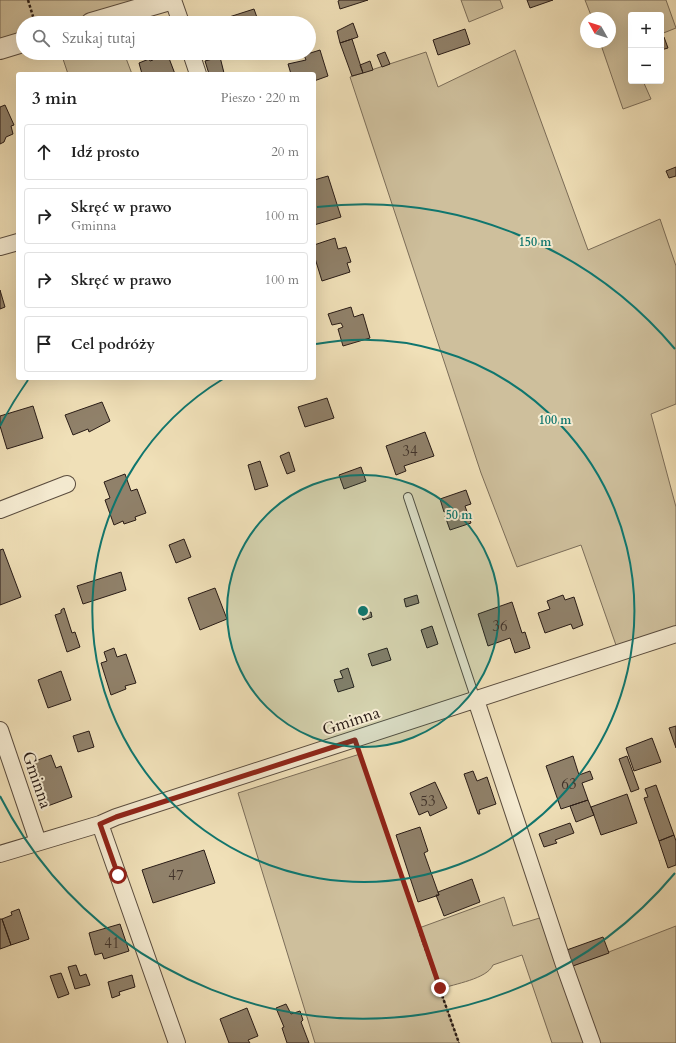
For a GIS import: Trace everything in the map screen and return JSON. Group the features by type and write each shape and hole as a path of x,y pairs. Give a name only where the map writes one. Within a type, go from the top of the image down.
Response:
{"street":[{"path":"116,16 172,0 178,16"},
{"path":"0,48 16,44"},
{"path":"193,60 197,72"},
{"path":"0,247 16,243"},
{"path":"0,510 67,484"},
{"name":"Gminna","path":"0,854 100,824 116,817 676,634"},
{"path":"476,700 563,962 592,1043"},
{"name":"Gminna","path":"0,730 38,842"},
{"path":"100,824 177,1043"}],"lane":[{"path":"408,497 476,700"}],"path":[{"path":"28,0 33,16"},
{"path":"355,740 406,885 422,940 459,1043"}],"shaded area":[{"path":"0,0 146,0 92,16 16,16 16,37 0,41"},
{"path":"461,0 500,0 503,8 469,22"},
{"path":"585,0 666,0 676,28 664,33 664,12 628,12 628,84 644,84 651,99 623,109 602,48 616,48 616,12 590,12"},
{"path":"515,50 588,250 660,219 676,266 676,404 651,414 676,507 676,627 617,648 581,545 517,567 481,473 350,77 426,52 438,87"},
{"path":"63,60 127,60 131,72 67,72"},
{"path":"360,754 419,928 504,897 513,926 543,917 587,1043 552,1043 522,955 493,965 490,970 484,974 470,980 440,989 459,1043 315,1043 238,793"},
{"path":"676,926 676,1043 596,1043 570,967"}],"building":[{"path":"368,0 340,9 338,1"},
{"path":"527,0 553,0 530,8"},
{"path":"254,9 256,16 232,16"},
{"path":"353,23 358,37 340,43 337,31"},
{"path":"465,29 470,44 438,55 433,40"},
{"path":"664,37 668,48 664,49"},
{"path":"352,39 363,73 352,76 340,43"},
{"path":"320,50 328,76 316,80 316,72 290,72 288,64 306,60 316,60 316,51"},
{"path":"385,52 390,64 382,67 377,55"},
{"path":"146,60 170,60 174,72 141,72 139,63"},
{"path":"221,60 224,72 208,72 205,61"},
{"path":"370,61 373,70 363,73 360,65"},
{"path":"5,105 14,125 11,126 13,134 6,137 4,142 0,144 0,107"},
{"path":"676,167 676,176 669,178 666,171"},
{"path":"328,176 341,217 316,224 316,179"},
{"path":"335,238 338,249 346,247 351,262 347,263 350,272 322,281 316,262 316,244"},
{"path":"0,290 5,307 0,309"},
{"path":"351,307 354,317 363,314 370,338 343,346 338,329 343,327 341,323 332,325 328,314"},
{"path":"327,398 334,418 305,427 298,407"},
{"path":"102,402 110,421 89,432 88,429 73,435 65,415"},
{"path":"33,406 43,438 7,449 0,426 0,416"},
{"path":"425,432 434,456 404,466 406,471 396,475 386,446"},
{"path":"289,452 295,471 287,474 280,456"},
{"path":"260,461 268,486 255,490 248,465"},
{"path":"361,467 366,481 344,489 339,475"},
{"path":"125,474 131,491 137,489 146,513 135,517 136,520 124,524 123,521 114,525 105,500 110,498 104,482"},
{"path":"466,490 471,504 465,506 471,523 450,530 445,516 447,515 446,511 444,512 440,499"},
{"path":"184,539 191,557 176,563 169,545"},
{"path":"3,549 21,597 0,605 0,550"},
{"path":"121,572 126,590 83,604 77,586"},
{"path":"215,588 227,619 200,630 188,598"},
{"path":"417,595 419,603 406,607 404,599"},
{"path":"563,595 565,600 574,597 583,625 573,629 571,624 545,633 538,613 550,609 547,601"},
{"path":"512,602 522,633 525,632 530,648 515,653 510,638 488,646 478,614"},
{"path":"64,608 72,633 75,632 80,647 67,652 55,615 61,613 61,610"},
{"path":"371,612 372,617 363,620 362,615"},
{"path":"432,626 438,644 427,648 421,630"},
{"path":"114,648 117,657 126,654 136,683 125,686 126,689 111,695 101,663 107,661 104,652"},
{"path":"387,648 391,660 372,666 368,654"},
{"path":"348,668 354,687 338,692 334,680 343,678 340,671"},
{"path":"61,671 71,700 48,708 38,680"},
{"path":"676,726 676,748 669,728"},
{"path":"89,731 94,747 78,752 73,736"},
{"path":"652,738 661,762 634,771 626,748"},
{"path":"51,755 56,768 61,766 72,797 45,807 30,763"},
{"path":"573,756 579,775 590,771 593,779 582,783 588,800 561,809 546,766"},
{"path":"627,756 639,789 631,792 619,759"},
{"path":"473,771 477,781 487,777 496,804 479,810 480,814 478,814 464,774"},
{"path":"435,782 447,808 430,816 428,811 419,815 410,793"},
{"path":"656,785 674,835 659,841 644,798 648,797 645,789"},
{"path":"627,794 637,823 601,835 591,807"},
{"path":"588,800 594,815 576,822 570,806"},
{"path":"570,823 574,833 555,840 557,843 544,847 539,834"},
{"path":"420,827 428,851 424,853 439,895 418,902 396,835"},
{"path":"674,835 676,841 676,865 668,868 659,841"},
{"path":"204,850 215,883 153,903 142,870"},
{"path":"472,879 480,902 444,916 436,895 439,895 438,892"},
{"path":"19,909 29,939 11,945 2,919 12,915 11,912"},
{"path":"0,919 2,919 11,945 0,949"},
{"path":"120,924 129,951 104,959 102,953 95,955 89,933"},
{"path":"603,937 609,953 570,967 564,951"},
{"path":"76,965 80,976 86,974 90,985 75,989 68,967"},
{"path":"61,973 69,994 58,998 50,976"},
{"path":"132,975 135,987 119,992 120,995 112,998 108,982"},
{"path":"286,1004 291,1014 300,1011 303,1020 301,1022 309,1043 287,1043 282,1028 284,1027 276,1008"},
{"path":"247,1008 258,1036 248,1040 250,1043 229,1043 220,1019"}],"route":[{"path":"118,875 100,824 116,817 355,740 420,928 422,940 440,988"}]}
